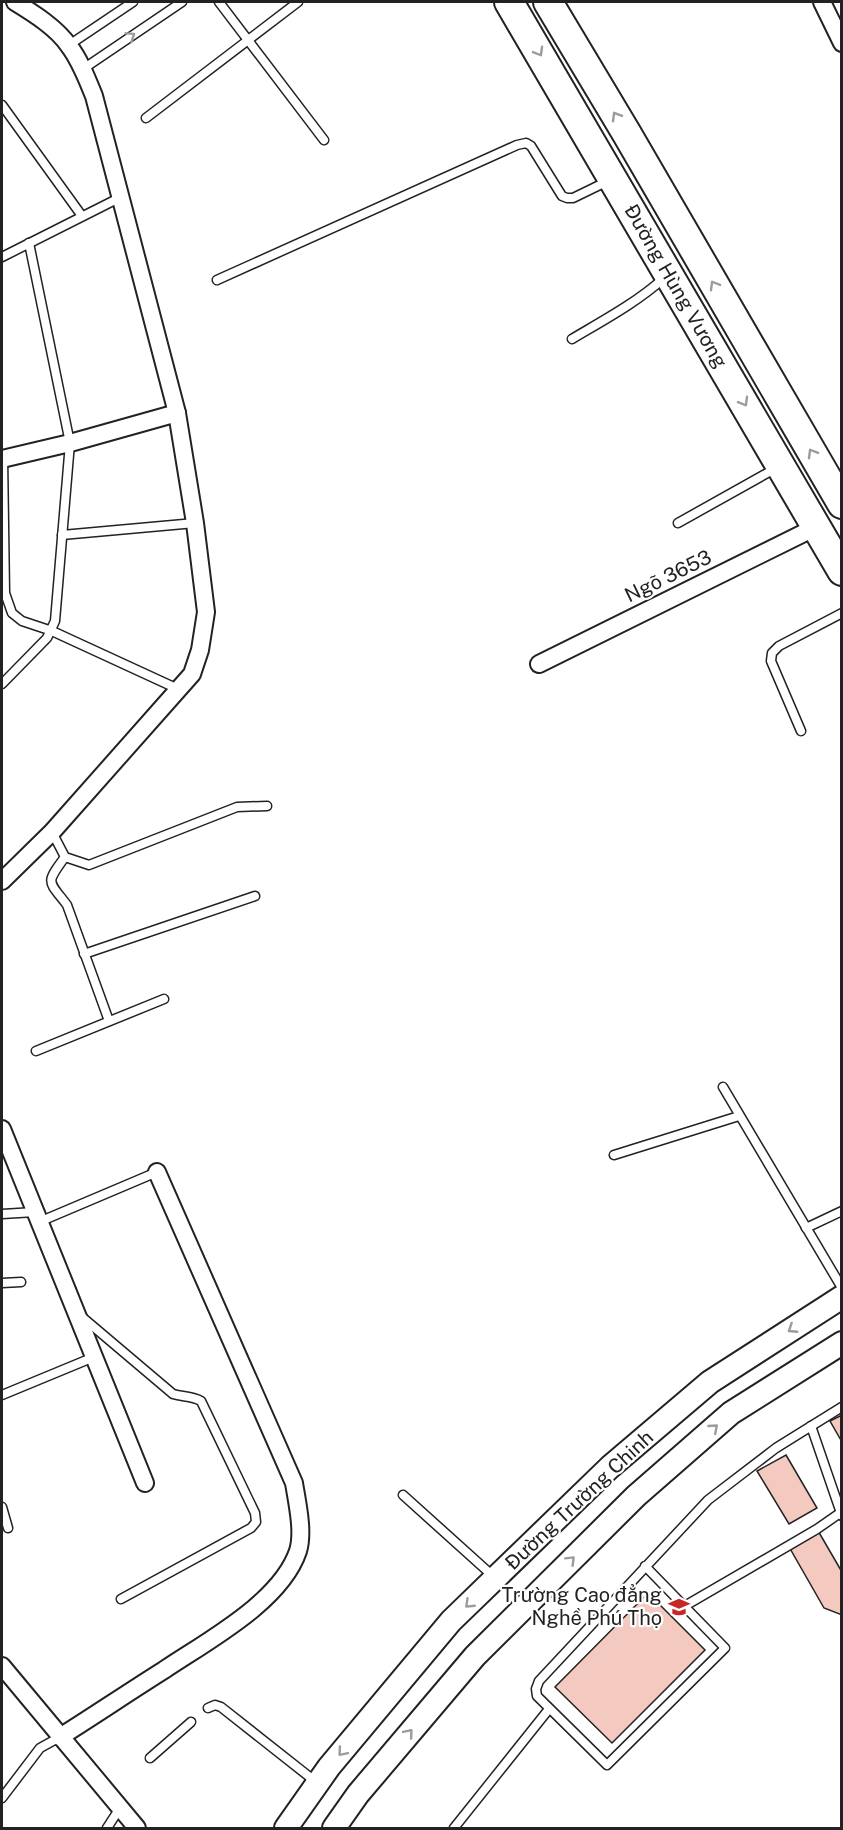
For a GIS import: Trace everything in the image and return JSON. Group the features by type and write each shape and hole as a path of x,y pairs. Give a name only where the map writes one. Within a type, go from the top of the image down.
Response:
{"highway":[{"name":"Đường Hùng Vương","path":"509,2 842,571"},
{"name":"Đường Hùng Vương","path":"548,2 842,504"}],"main road":[{"name":"Đường Trường Chinh","path":"286,1828 329,1767 451,1622 610,1467 710,1382 842,1297"},
{"name":"Đường Trường Chinh","path":"334,1828 357,1794 475,1656 636,1496 731,1413 842,1343"}],"street":[{"path":"2,881 52,832 192,674 200,650 206,612 195,523 177,413 94,96 83,69 69,45 39,17 15,2"},
{"path":"822,2 842,43"},
{"path":"2,456 70,443 177,413"},
{"name":"Ngõ 3653","path":"539,664 816,527"},
{"path":"2,1129 145,1483"},
{"path":"60,1737 237,1621 271,1592 291,1567 299,1548 300,1522 294,1483 157,1172"},
{"path":"2,1666 137,1828"}],"lane":[{"path":"69,45 133,2"},
{"path":"83,69 182,2"},
{"path":"219,2 324,140"},
{"path":"146,118 298,2"},
{"path":"2,105 82,216"},
{"path":"217,280 517,145 531,146 562,196 567,198 573,198 613,178"},
{"path":"2,257 121,197"},
{"path":"2,684 47,638 55,621 70,443 30,243"},
{"path":"572,339 629,306 669,274"},
{"path":"2,456 5,593 12,613 22,621 52,630 178,689"},
{"path":"678,524 781,465"},
{"path":"62,535 195,523"},
{"path":"801,731 771,661 772,653 779,646 842,613"},
{"path":"52,832 65,857 88,865 237,807 267,806"},
{"path":"65,857 52,876 51,883 67,905 109,1021"},
{"path":"84,954 255,896"},
{"path":"36,1051 164,999"},
{"path":"723,1088 842,1288"},
{"path":"614,1155 739,1116"},
{"path":"2,1214 37,1217 157,1172"},
{"path":"806,1228 842,1211"},
{"path":"2,1282 21,1282"},
{"path":"75,1310 173,1394 194,1397 201,1401 255,1513 256,1522 251,1528 121,1599"},
{"path":"2,1395 94,1357"},
{"path":"645,1566 683,1608 725,1648 607,1765 537,1696 536,1689 539,1681 645,1566 708,1500 776,1448 842,1407"},
{"path":"683,1608 841,1514 811,1426"},
{"path":"404,1495 495,1579"},
{"path":"2,1508 8,1528"},
{"path":"208,1708 214,1705 220,1707 317,1783"},
{"path":"454,1828 549,1709"},
{"path":"150,1758 191,1722"},
{"path":"2,1798 40,1748 60,1737"},
{"path":"107,1828 120,1808"}],"building":[{"path":"842,1415 842,1442 830,1421"},
{"path":"786,1455 817,1508 789,1524 757,1471"},
{"path":"817,1529 842,1572 842,1615 824,1608 788,1545"},
{"path":"648,1593 705,1650 612,1743 555,1687"}],"place":[{"name":"Trường Cao đẳng Nghề Phú Thọ","path":"679,1607"}]}
